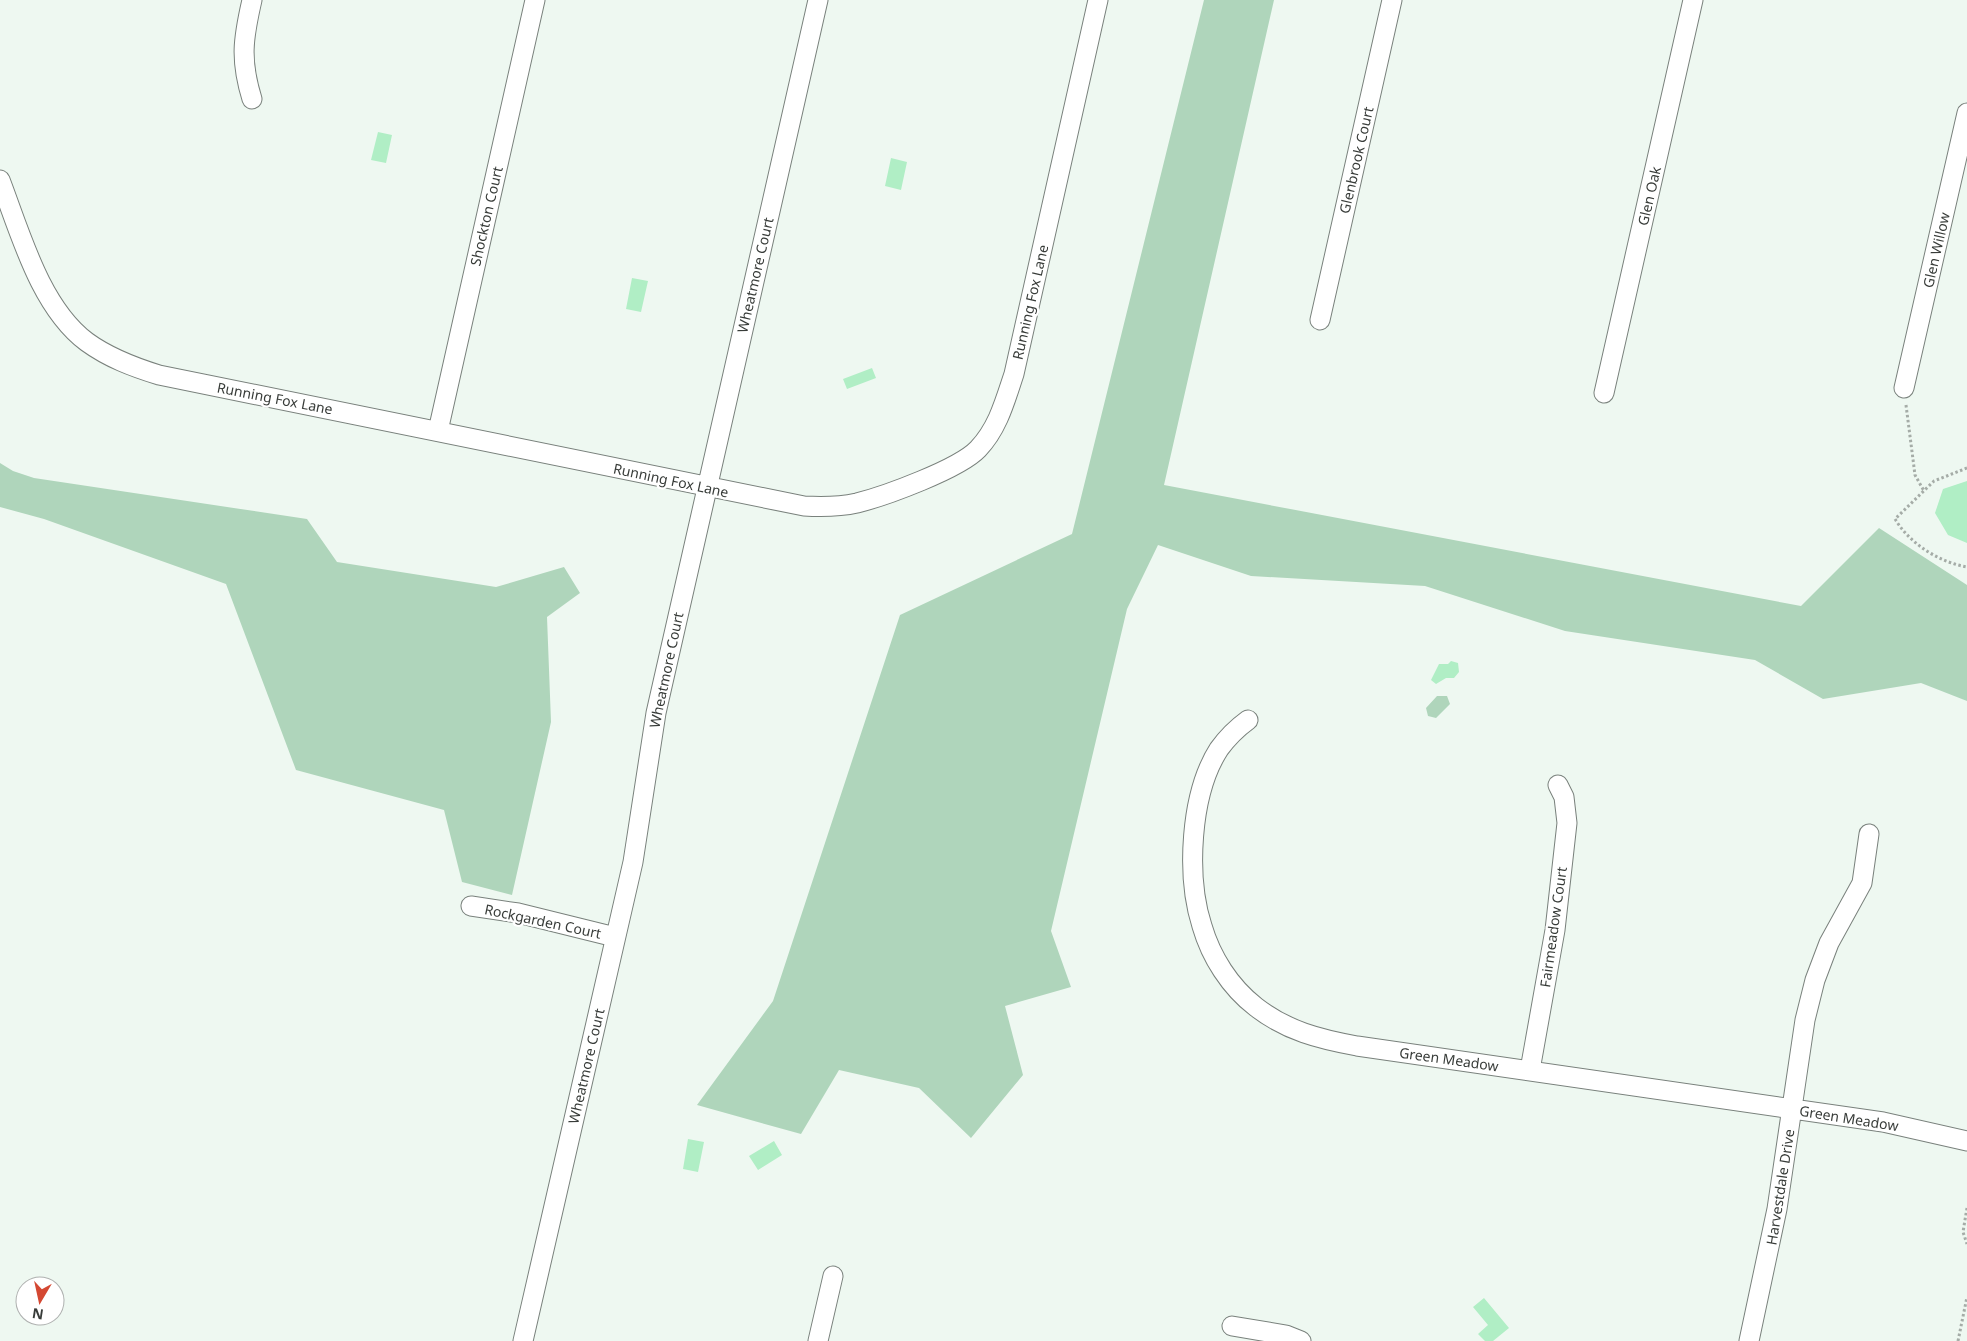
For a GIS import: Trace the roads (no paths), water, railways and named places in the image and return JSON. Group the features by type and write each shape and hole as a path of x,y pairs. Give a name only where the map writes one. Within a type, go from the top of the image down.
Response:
{"street":[{"path":"252,0 243,59 244,73 252,99"},
{"name":"Shockton Court","path":"438,431 535,0"},
{"name":"Wheatmore Court","path":"523,1341 643,808 656,713 818,0"},
{"name":"Running Fox Lane","path":"0,180 39,278 51,302 67,324 86,342 109,356 133,367 707,488 804,506 830,507 857,503 938,474 978,450 999,421 1014,374 1098,0"},
{"name":"Glenbrook Court","path":"1320,320 1392,0"},
{"name":"Glen Oak","path":"1604,393 1693,0"},
{"name":"Glen Willow","path":"1904,388 1967,113"},
{"name":"Green Meadow","path":"1248,720 1218,750 1206,775 1196,816 1193,857 1196,899 1202,926 1218,964 1235,986 1255,1006 1278,1022 1316,1038 1883,1122 1967,1141"},
{"name":"Fairmeadow Court","path":"1530,1070 1555,930 1567,824 1564,797 1558,785"},
{"name":"Harvestdale Drive","path":"1749,1341 1769,1254 1806,1020 1815,980 1829,942 1862,883 1869,834"},
{"name":"Rockgarden Court","path":"471,906 518,913 615,937"},
{"path":"818,1341 833,1276"},
{"path":"1232,1326 1286,1335 1301,1341"}]}
